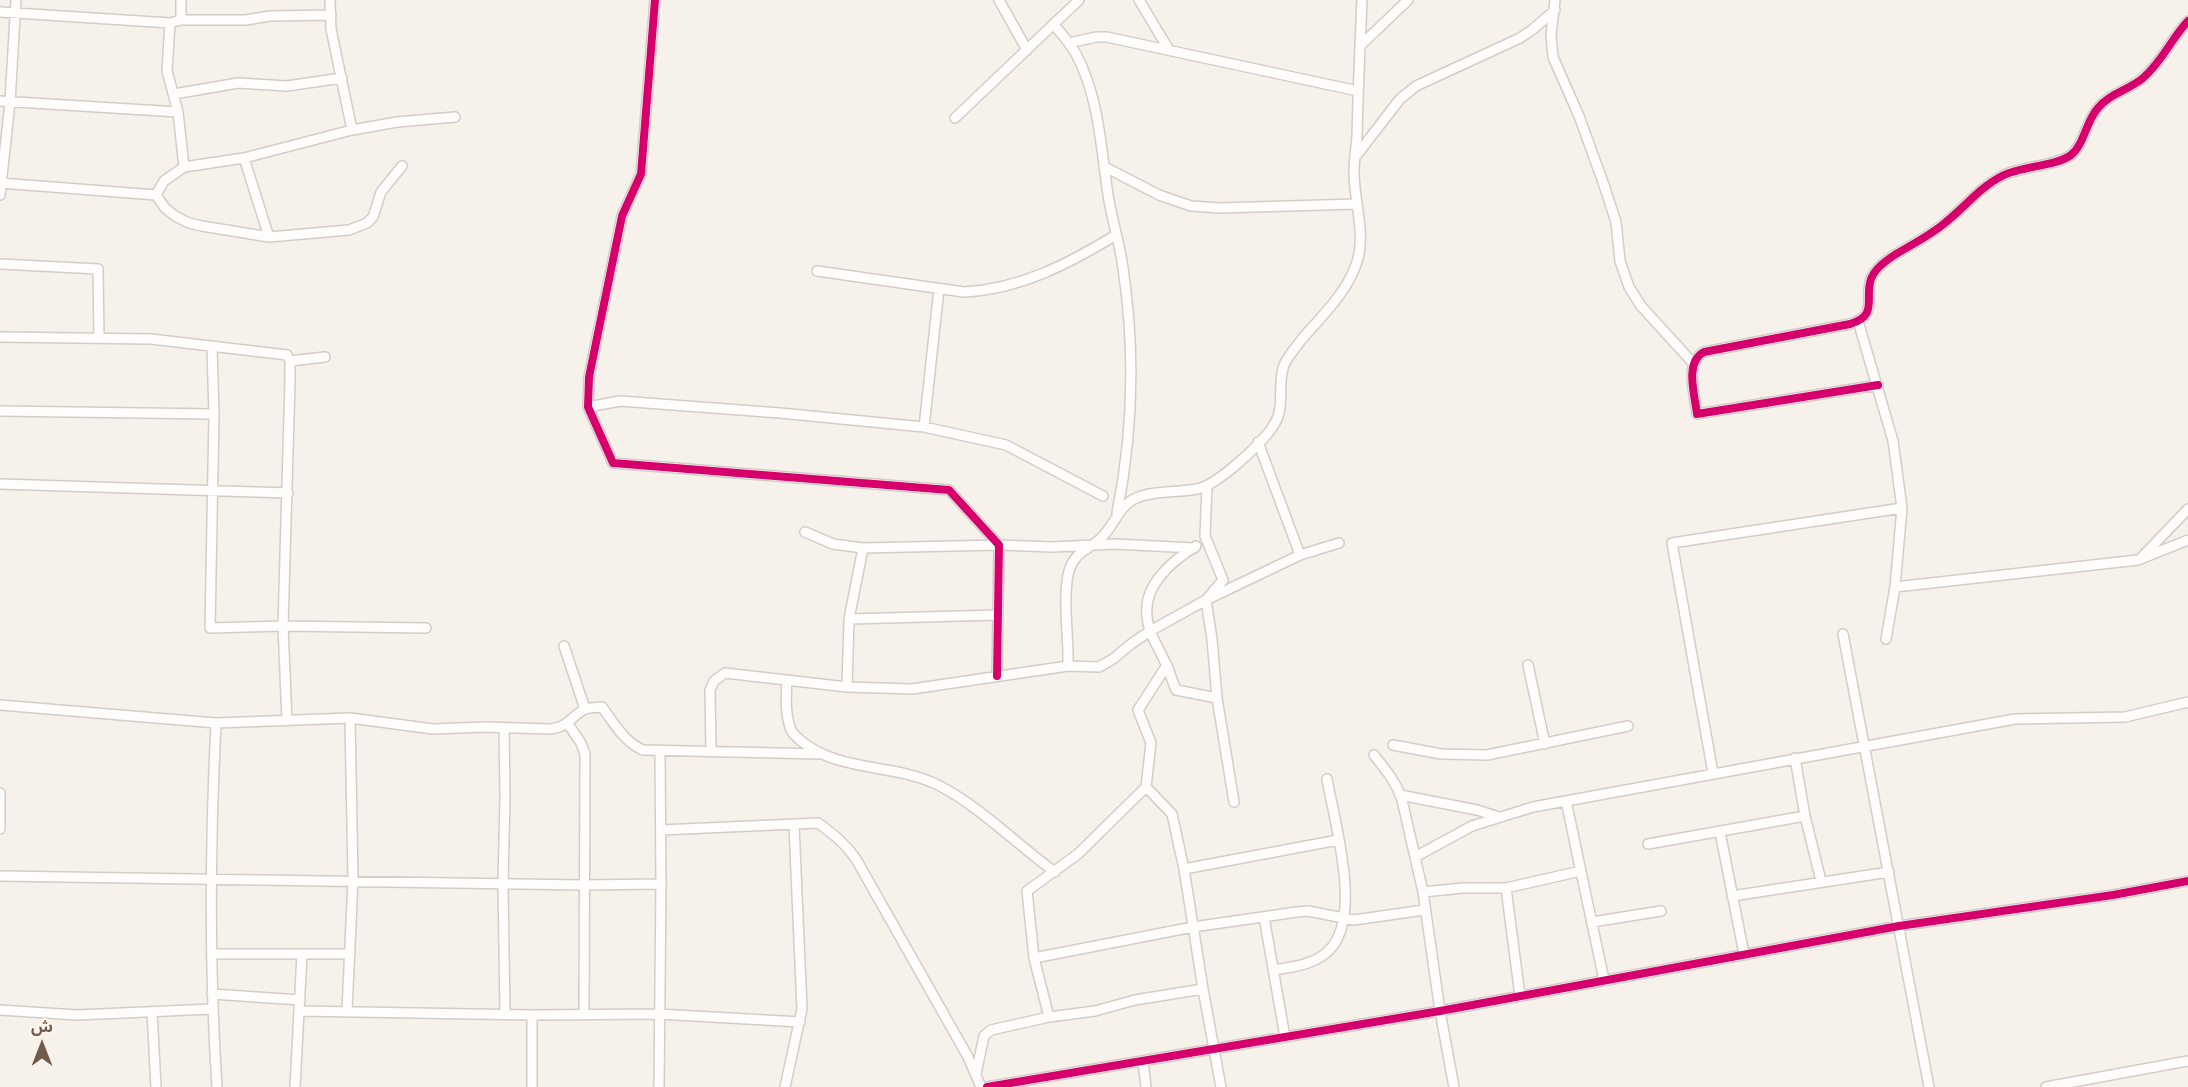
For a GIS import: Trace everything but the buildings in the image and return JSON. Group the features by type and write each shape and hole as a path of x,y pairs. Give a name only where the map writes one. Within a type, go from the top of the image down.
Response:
{"street":[{"path":"0,195 5,101 16,0"},
{"path":"181,0 181,20"},
{"path":"330,0 331,29 352,130"},
{"path":"655,0 641,174 622,216 589,377 588,407 613,463 949,490 999,545 997,676"},
{"path":"999,0 1028,50"},
{"path":"955,118 1079,0"},
{"path":"1139,0 1169,50"},
{"path":"1068,666 1068,574 1078,554 1106,534 1124,507 1137,498 1207,486 1223,477 1258,442 1278,417 1281,377 1285,364 1336,299 1356,264 1360,247 1354,169 1362,0"},
{"path":"1360,46 1408,0"},
{"path":"1356,157 1400,99 1416,86 1520,38 1532,30 1555,5"},
{"path":"1555,5 1551,35 1553,57 1601,176 1616,222 1620,261 1629,287 1646,313 1693,363"},
{"path":"0,12 170,22 331,15"},
{"path":"1878,385 1697,414 1693,363 1696,356 1708,351 1858,321 1868,311 1871,280 1879,267 1944,224 1971,198 2003,175 2071,155 2078,147 2092,114 2102,103 2140,80 2155,67 2188,21"},
{"path":"170,22 167,71 178,112 184,167"},
{"path":"1054,25 1069,43 1079,62 1089,91 1100,135 1123,268 1130,334 1131,389 1128,453 1117,516"},
{"path":"1069,43 1107,37 1358,91"},
{"path":"174,94 238,83 287,86 342,78"},
{"path":"5,101 178,112"},
{"path":"156,195 164,181 184,167 244,158 352,130 397,122 455,117"},
{"path":"244,158 269,237"},
{"path":"156,195 165,208 189,223 269,237 349,230 367,224 376,211 381,192 402,166"},
{"path":"1105,167 1167,199 1191,206 1220,208 1356,204"},
{"path":"1,183 156,195"},
{"path":"817,271 964,292 986,291 1014,285 1050,272 1074,261 1116,235"},
{"path":"0,264 98,269 99,338"},
{"path":"924,428 939,289"},
{"path":"1858,321 1893,441 1902,508 1895,587 1886,639"},
{"path":"0,338 151,339 287,355 290,361 284,626 287,722"},
{"path":"212,347 214,414 210,628 284,626 426,628"},
{"path":"290,361 325,357"},
{"path":"588,407 620,401 780,413 924,428 1006,445 1103,496"},
{"path":"0,411 214,414"},
{"path":"1258,442 1300,555"},
{"path":"0,484 288,494"},
{"path":"1207,486 1206,541 1223,580 1206,600 1212,639 1216,698 1234,802"},
{"path":"1713,773 1672,543 1902,508"},
{"path":"2138,561 2188,509"},
{"path":"805,532 833,544 863,548 1141,544 1194,548"},
{"path":"1895,587 2138,561 2188,540"},
{"path":"1206,541 1168,568 1158,579 1151,592 1146,615 1150,631 1167,665 1176,690 1216,698"},
{"path":"711,752 710,690 717,677 730,672 786,681 847,687 912,689 1068,666 1089,668 1107,664 1150,631 1206,600 1300,555 1339,543"},
{"path":"847,687 849,619 863,548"},
{"path":"849,619 998,615"},
{"path":"1843,634 1929,1087"},
{"path":"564,646 585,709"},
{"path":"1049,1017 1034,958 1027,891 1078,854 1146,787 1151,742 1138,710 1167,665"},
{"path":"1528,665 1545,744"},
{"path":"786,681 786,711 792,733 821,754"},
{"path":"1415,857 1472,826 1566,801 2014,719 2125,717 2188,702"},
{"path":"0,705 216,723 350,718 433,729 560,728 585,709 602,707 633,746 643,750 821,754 866,767 913,776 936,784 972,806 1055,872"},
{"path":"347,1011 353,880 350,718"},
{"path":"216,723 212,800 212,1009 217,1087"},
{"path":"568,724 581,742 585,754 584,1015"},
{"path":"1393,745 1441,754 1487,755 1628,726"},
{"path":"504,729 505,1014"},
{"path":"659,1087 660,751"},
{"path":"1374,755 1389,773 1400,795 1415,857 1423,892 1440,1011 1454,1087"},
{"path":"1795,759 1805,816 1821,881"},
{"path":"1274,970 1302,965 1325,954 1333,947 1340,934 1346,897 1326,779"},
{"path":"1146,787 1172,814 1184,869 1221,1087"},
{"path":"0,793 0,829"},
{"path":"1400,795 1477,810 1499,817"},
{"path":"1566,801 1604,980"},
{"path":"1648,844 1805,816"},
{"path":"661,830 818,823 846,845 968,1057 981,1087"},
{"path":"785,1087 800,1022 802,983 794,825"},
{"path":"1720,832 1744,954"},
{"path":"1184,869 1338,840"},
{"path":"1423,892 1463,888 1506,888 1581,871"},
{"path":"1732,896 1889,872"},
{"path":"0,876 583,885 661,884"},
{"path":"987,1087 1440,1011 1899,926 2113,895 2188,881"},
{"path":"1506,888 1520,996"},
{"path":"1034,958 1193,927 1308,911 1344,919 1367,920 1424,910"},
{"path":"1592,922 1661,911"},
{"path":"1264,917 1286,1037"},
{"path":"213,954 350,954"},
{"path":"295,1087 302,954"},
{"path":"976,1075 984,1036 991,1030 1049,1017 1095,1011 1135,1000 1203,989"},
{"path":"212,994 300,1000"},
{"path":"0,1010 77,1015 212,1009"},
{"path":"299,1011 532,1015 659,1014 800,1022"},
{"path":"152,1012 156,1087"},
{"path":"531,1087 532,1015"},
{"path":"1143,1061 1146,1087"},
{"path":"2046,1087 2188,1061"}],"cycle path":[{"path":"655,0 641,174 622,216 589,377 588,407 613,463 949,490 999,545 997,676"},
{"path":"1878,385 1697,414 1692,371 1694,363 1704,352 1850,324 1865,316 1869,306 1869,286 1875,271 1896,254 1940,227 1980,191 2002,176 2057,162 2071,155 2079,145 2098,108 2150,72 2188,21"},
{"path":"987,1087 1440,1011 1899,926 2113,895 2188,881"}]}
